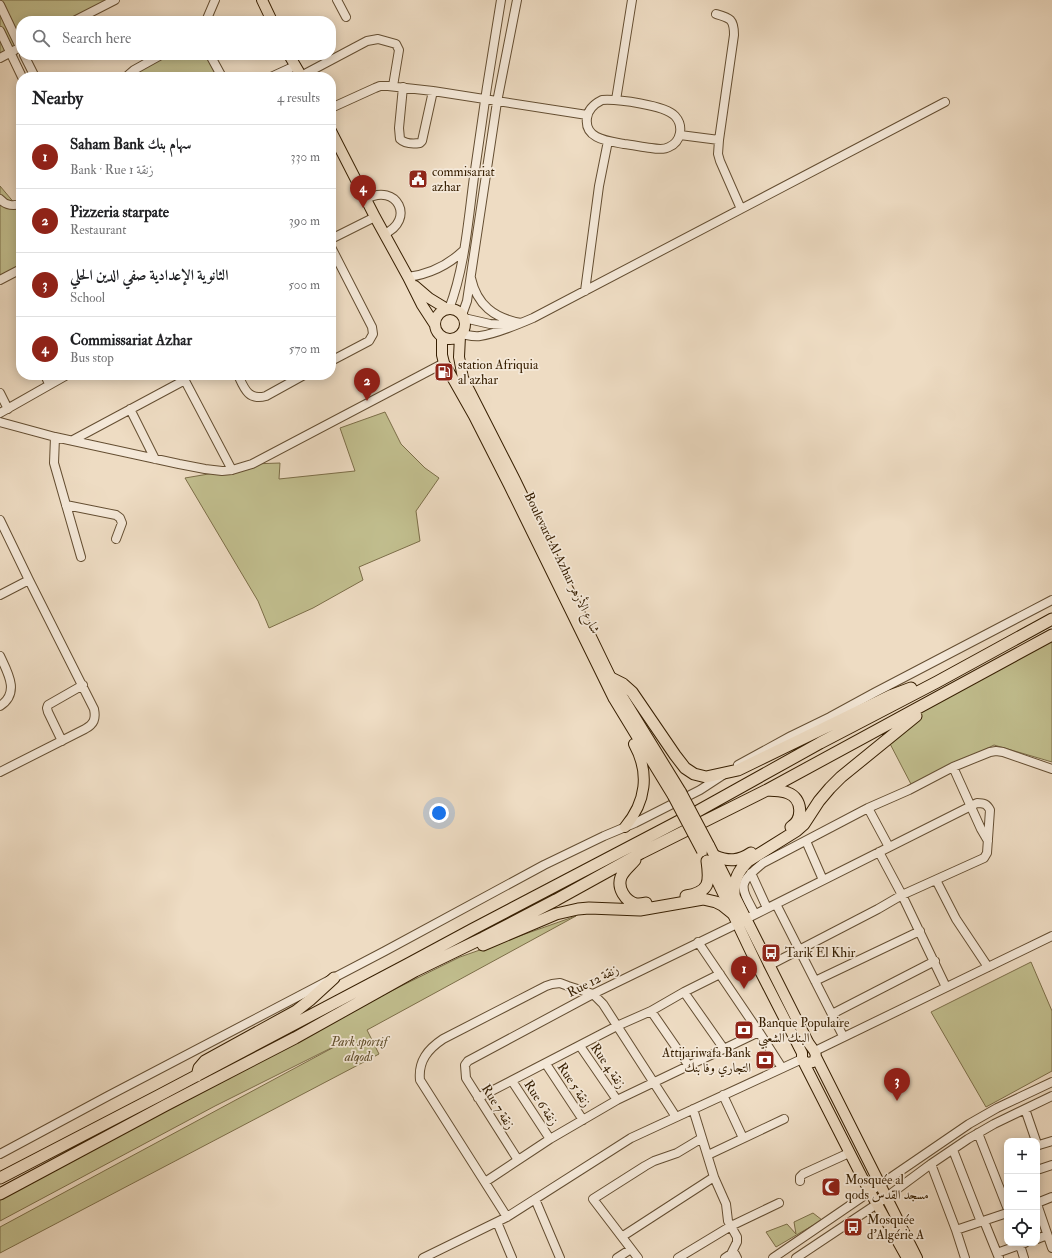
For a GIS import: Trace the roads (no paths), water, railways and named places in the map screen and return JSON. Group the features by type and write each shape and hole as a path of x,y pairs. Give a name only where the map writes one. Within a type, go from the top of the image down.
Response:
{"highway":[{"path":"0,1178 197,1076 698,811 820,742 937,682 1052,619"},
{"path":"0,1194 295,1038 416,971 550,903 642,853 767,790 1052,635"},
{"path":"729,896 736,878 743,866 748,861 796,831 804,824 826,792 841,777 913,717 1017,654"},
{"path":"611,678 617,680 632,692 685,768 698,776 706,777 726,773 747,766 890,696 919,686 937,682"},
{"path":"642,853 621,877 620,886 623,894 629,901 637,904 695,895 707,886 709,881 708,853 722,859 738,859 746,856 795,825 799,818 799,803 788,793 767,790"},
{"path":"416,971 556,914 578,909 640,910 703,899 716,902 732,913"},
{"path":"197,1076 199,1068 205,1061 296,1011 334,978"}],"main road":[{"path":"262,0 270,16"},
{"path":"292,60 299,72"},
{"path":"336,141 422,305 435,325 438,334 442,337 451,339 461,335 465,326 463,316 459,311 454,309 442,311 437,316 435,325"},
{"path":"410,280 429,298 448,309"},
{"name":"Boulevard Al Azhar شارع الأزهر","path":"461,335 459,357 463,378 516,480 611,678 677,794"},
{"name":"Boulevard Al Azhar شارع الأزهر","path":"442,337 442,355 444,363 474,416 509,484 614,699 677,794"},
{"path":"596,663 605,690 636,747 642,763 644,780 642,797 635,813 625,827"},
{"path":"677,794 729,896 732,913 737,924 849,1153 907,1258"},
{"path":"729,896 750,917 770,965 917,1258"},
{"path":"802,1058 804,1050 808,1048 814,1052"}],"street":[{"path":"84,16 115,0"},
{"path":"208,16 215,0"},
{"path":"337,0 346,17"},
{"path":"448,309 455,292 463,251 501,0"},
{"path":"517,0 497,102 467,301 463,316 490,324 519,324"},
{"path":"616,100 632,0"},
{"path":"0,5 16,38"},
{"path":"716,14 729,18 732,21 734,28 718,154 741,209"},
{"path":"0,31 20,72"},
{"path":"336,58 367,41 378,39 396,44 399,50 394,86"},
{"path":"0,58 16,52"},
{"path":"27,60 33,72"},
{"path":"132,72 152,60"},
{"path":"213,60 219,72"},
{"path":"311,72 333,60"},
{"path":"282,72 295,66"},
{"path":"336,106 380,86 394,86 587,115"},
{"path":"403,88 399,128 400,139 410,143 420,143 422,141 433,91"},
{"path":"602,100 616,100 665,109 676,117 679,123 680,135 674,145 664,149 652,149 600,139 592,134 587,125 587,115 591,107 602,100"},
{"path":"461,335 487,335 519,324 585,291 945,102"},
{"path":"680,135 719,140"},
{"path":"585,291 608,141"},
{"path":"366,200 376,194 383,194 394,199 398,204 400,216 398,223 395,227 384,234"},
{"path":"0,199 11,205 16,204"},
{"path":"336,236 375,217"},
{"path":"410,280 433,271 454,259 463,251"},
{"path":"336,257 372,327 373,334 369,340 336,358"},
{"path":"0,280 16,272"},
{"path":"471,274 473,286 479,298 487,308 497,316 519,324"},
{"path":"0,422 55,437 155,459 213,470 232,470 252,464 444,363"},
{"path":"47,380 49,384"},
{"path":"0,413 57,380"},
{"path":"73,440 180,380"},
{"path":"184,380 232,470"},
{"path":"240,380 246,392 252,396 261,397 266,396 295,380"},
{"path":"0,393 8,409"},
{"path":"130,409 155,459"},
{"path":"55,437 54,463 81,557"},
{"path":"66,505 116,515 120,518 122,523 116,539"},
{"path":"0,520 83,685 94,709 95,715 95,720 92,725 86,729 0,772"},
{"path":"0,594 29,580"},
{"path":"0,1154 427,929 544,865 700,790 758,753 830,717 1052,600"},
{"path":"0,656 10,679 11,686 6,702 0,706"},
{"path":"62,741 48,712 48,705 83,685"},
{"path":"770,965 902,895 984,858 987,853 990,810 987,804 977,803 750,917 743,887 751,873 763,863 868,808 990,752 996,751 1011,755 1052,769"},
{"path":"953,768 988,841"},
{"path":"868,808 889,847"},
{"path":"806,841 823,880"},
{"path":"879,852 935,961 946,987"},
{"path":"751,873 767,908"},
{"path":"936,880 956,919 988,967"},
{"path":"776,904 843,1036"},
{"name":"Rue 12 زنقة","path":"465,1066 473,1058 592,994 737,924"},
{"path":"816,981 920,931"},
{"path":"814,1052 843,1036 1052,936"},
{"path":"698,942 782,1068"},
{"path":"832,1014 935,961"},
{"path":"478,1098 618,1026 651,1011 720,974"},
{"path":"507,1217 420,1080 420,1067 428,1051 443,1039 552,984 560,983 592,994 603,1004 676,1117"},
{"path":"684,992 724,1049"},
{"path":"651,1011 689,1066"},
{"path":"485,1182 550,1139 616,1100 759,1032"},
{"name":"Rue 4 زنقة","path":"580,1046 616,1100"},
{"path":"424,1258 507,1217 620,1144 802,1058"},
{"name":"Rue 5 زنقة","path":"546,1064 583,1120"},
{"name":"Rue 7 زنقة","path":"465,1066 466,1078 518,1160"},
{"name":"Rue 6 زنقة","path":"512,1081 550,1139"},
{"path":"773,1258 978,1118 1052,1082"},
{"path":"723,1095 744,1138"},
{"path":"796,1258 877,1204 931,1164 978,1134 994,1124 1052,1096"},
{"path":"693,1109 714,1177 726,1204 728,1221 737,1237 737,1242 731,1257"},
{"path":"1024,1109 1035,1138"},
{"path":"708,1155 784,1119"},
{"path":"978,1134 1004,1199"},
{"path":"638,1258 593,1199 645,1166 676,1153 702,1138"},
{"path":"1040,1146 1051,1143"},
{"path":"953,1150 998,1256 1018,1246"},
{"path":"800,1181 800,1177 803,1174 849,1153"},
{"path":"931,1164 965,1258"},
{"path":"1040,1169 1052,1165"},
{"path":"622,1236 714,1177"},
{"path":"1040,1203 1052,1197"},
{"path":"535,1199 560,1258"},
{"path":"678,1258 731,1226 779,1203"},
{"path":"1039,1210 1052,1248"},
{"path":"956,1230 1004,1214"},
{"path":"497,1222 512,1258"},
{"path":"1040,1238 1047,1235"},
{"path":"1022,1246 1024,1258"},
{"path":"617,1258 631,1249"}],"place":[{"name":"commisariat azhar","path":"418,179"},
{"name":"Commissariat Azhar","path":"363,208"},
{"name":"station Afriquia al azhar","path":"444,372"},
{"name":"Pizzeria starpate","path":"367,401"},
{"name":"Tarik El Khir","path":"771,953"},
{"name":"Saham Bank سهام بنك","path":"744,989"},
{"name":"Banque Populaire البنك الشعبي","path":"744,1030"},
{"name":"Attijariwafa Bank التجاري وفا بنك","path":"765,1060"},
{"name":"الثانوية الإعدادية صفي الدين الحلي","path":"897,1101"},
{"name":"Mosquée al qods مسجد القدس","path":"831,1187"},
{"name":"Mosquée d'Algérie A","path":"853,1227"}],"park label":[{"name":"Park sportif alqods","path":"359,1050"}]}
